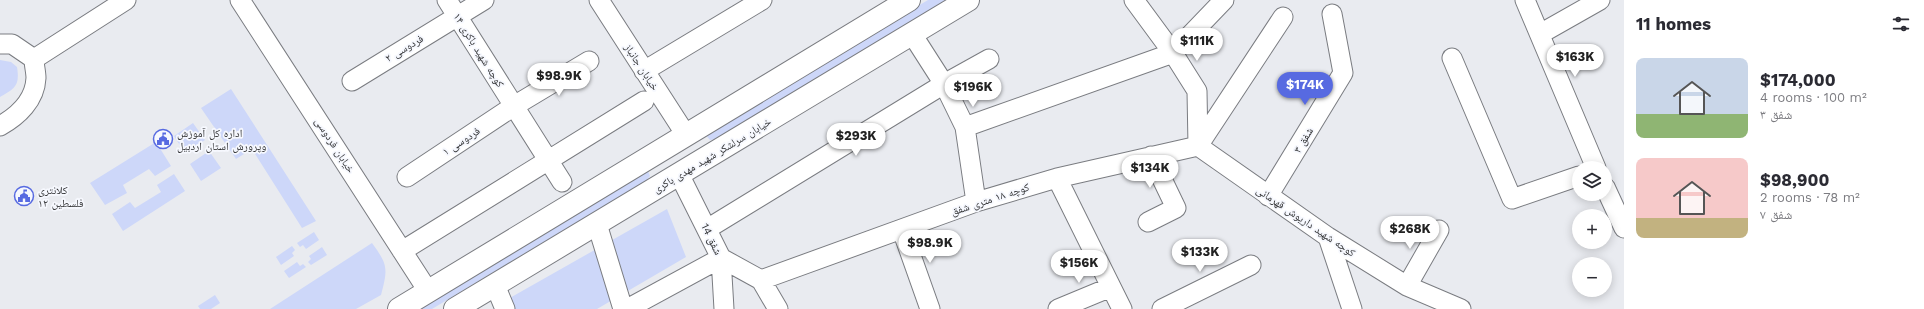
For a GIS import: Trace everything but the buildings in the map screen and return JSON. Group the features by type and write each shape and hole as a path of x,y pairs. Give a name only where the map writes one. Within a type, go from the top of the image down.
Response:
{"main road":[{"path":"399,309 909,0"},
{"name":"خیابان سرلشکر شهید مهدی باکری","path":"455,309 968,0"},
{"path":"679,174 686,135"}],"street":[{"path":"34,59 126,0"},
{"name":"خیابان فردوسی","path":"240,0 428,291"},
{"name":"کوچه شهید باکری ۱۴","path":"447,0 562,182"},
{"name":"فردوسی ۲","path":"352,81 484,0"},
{"name":"خیابان جانباز","path":"599,0 686,135"},
{"path":"644,70 762,0"},
{"path":"1134,0 1173,53 1197,91 1198,146"},
{"path":"965,127 1173,53 1224,0"},
{"path":"1525,0 1593,161"},
{"path":"1540,34 1600,0"},
{"name":"شفق ۳","path":"1268,196 1343,73 1332,14"},
{"path":"1198,146 1283,17"},
{"path":"912,34 944,84 965,127 976,202"},
{"path":"0,44 12,44 34,59"},
{"path":"1452,58 1512,199 1572,178"},
{"path":"0,126 15,116 30,99 36,83 34,59"},
{"path":"708,229 944,84 990,59"},
{"name":"فردوسی ۱","path":"407,177 514,106 588,61"},
{"path":"402,251 644,101"},
{"name":"کوچه شهید داریوش قهرمانی","path":"1198,146 1328,237 1407,286 1461,309"},
{"name":"کوچه ۱۸ متری شفق","path":"761,280 976,202 1057,178 1198,146"},
{"path":"1148,222 1176,208 1151,156"},
{"name":"شفق 14","path":"679,174 722,258 724,309"},
{"path":"1057,178 1122,309"},
{"path":"1611,201 1624,228"},
{"path":"597,224 623,309"},
{"path":"902,230 930,309"},
{"path":"1407,286 1439,230"},
{"path":"1328,237 1352,309"},
{"path":"627,309 722,258 761,280 778,309"},
{"path":"1162,309 1251,265"},
{"path":"495,285 505,309"},
{"path":"1058,309 1111,287"}],"shaded area":[{"path":"928,0 947,0 717,139 710,140 705,134"},
{"path":"0,60 11,62 17,67 18,78 13,89 0,97"},
{"path":"231,89 316,221 302,228 252,149 236,159 201,108"},
{"path":"193,123 205,140 185,153 174,136"},
{"path":"156,142 171,166 155,176 149,169 123,185 127,193 105,205 90,183"},
{"path":"209,151 221,168 201,181 190,164"},
{"path":"644,171 648,171 650,176 646,181 432,309 415,309"},
{"path":"174,174 185,191 123,231 112,214 130,202 135,208 161,192 157,185"},
{"path":"667,209 686,257 597,309 514,309 508,299"},
{"path":"314,232 319,240 306,249 303,245 300,247 297,243"},
{"path":"372,243 384,262 385,267 385,279 381,295 356,309 270,309"},
{"path":"292,246 295,250 292,253 294,256 281,265 276,257"},
{"path":"322,247 327,255 311,265 308,262 311,259 309,256"},
{"path":"297,262 300,266 303,264 306,267 289,278 284,271"},
{"path":"215,295 220,303 211,309 200,309 198,306"}],"place":[{"name":"اداره کل آموزش وپرورش استان اردبیل","path":"163,139"},
{"name":"کلانتری ۱۲ فلسطین","path":"24,196"}]}
